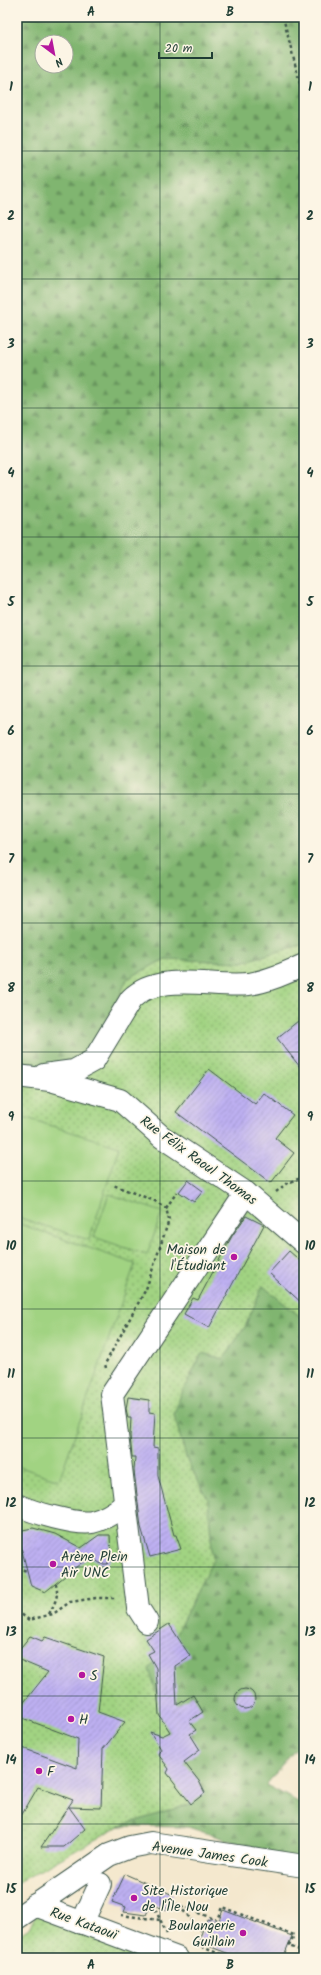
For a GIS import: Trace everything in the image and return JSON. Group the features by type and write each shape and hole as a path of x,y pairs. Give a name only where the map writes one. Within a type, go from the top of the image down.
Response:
{"street":[{"path":"21,1077 74,1071 94,1060 131,999 138,991 147,986 197,982 249,984 279,976 304,965"},
{"name":"Rue Félix Raoul Thomas","path":"21,1077 50,1080 120,1100 162,1137 253,1199 304,1243"},
{"path":"147,1622 138,1608 136,1598 112,1394 253,1199"},
{"path":"17,1505 58,1518 90,1522 110,1516 124,1505"},
{"name":"Avenue James Cook","path":"17,1918 109,1854 130,1847 150,1844 304,1866"},
{"path":"82,1923 100,1884"},
{"name":"Rue Kataouï","path":"35,1905 178,1958"}],"path":[{"path":"283,17 304,99"},
{"path":"253,1199 287,1183 304,1177"},
{"path":"112,1394 105,1364 146,1289 169,1220 166,1208 156,1201 113,1185"},
{"path":"166,1208 177,1192"},
{"path":"17,1568 27,1571"},
{"path":"49,1614 56,1601 58,1591 56,1584"},
{"path":"17,1611 29,1620 49,1614 70,1602 96,1598 136,1598"},
{"path":"170,1902 217,1920 222,1907 294,1935 289,1946 302,1953 299,1958"},
{"path":"179,1905 202,1931"},
{"path":"156,1911 158,1907"},
{"path":"149,1908 156,1911 168,1936"},
{"path":"116,1913 160,1920"},
{"path":"196,1945 231,1958"}],"green space":[{"path":"17,17 304,17 304,944 242,962 165,959 127,979 93,1056 17,1086"},
{"path":"304,944 304,1320 263,1286 245,1327 223,1359 202,1353 180,1397 174,1415 187,1460 208,1499 213,1560 173,1640 191,1804 120,1826 17,1883 17,1086 93,1056 127,979 165,959 242,962"},
{"path":"17,1115 119,1147 89,1240 17,1217"},
{"path":"109,1194 162,1212 147,1255 94,1237"},
{"path":"17,1223 135,1264 59,1480 17,1466"},
{"path":"263,1286 304,1320 304,1745 294,1751 266,1785 304,1805 304,1858 290,1858 188,1827 120,1826 191,1804 149,1669 173,1640 213,1560 208,1499 187,1460 174,1415 180,1397 202,1353 223,1359 245,1327"},
{"path":"36,1914 153,1958 17,1958 17,1936 29,1928"}],"building":[{"path":"298,1021 304,1028 304,1072 277,1038"},
{"path":"209,1069 255,1104 264,1093 293,1115 275,1138 294,1153 271,1183 176,1112"},
{"path":"188,1180 203,1191 194,1202 179,1192"},
{"name":"Maison de l'Étudiant","path":"246,1216 264,1225 209,1328 184,1314 193,1298 198,1300 232,1236"},
{"path":"289,1251 304,1264 304,1305 269,1273"},
{"path":"128,1397 149,1400 149,1412 155,1413 153,1447 158,1448 158,1476 174,1535 176,1535 181,1549 150,1557 141,1527 134,1471 135,1457 132,1457 130,1436 131,1418 128,1418 126,1409"},
{"name":"Arène Plein Air UNC","path":"33,1528 55,1534 81,1548 99,1535 110,1535 111,1559 107,1564 101,1564 90,1556 45,1592 31,1586 17,1531"},
{"path":"169,1624 190,1656 175,1666 177,1705 193,1695 203,1712 189,1721 196,1730 190,1734 200,1750 184,1762 199,1781 205,1793 191,1804 167,1773 169,1769 158,1754 161,1749 150,1732 162,1736 170,1732 159,1715 156,1668 148,1654 154,1651 146,1639"},
{"path":"30,1636 42,1641 45,1637 104,1657 98,1712 125,1722 103,1749 101,1808 69,1807 85,1829 64,1847 41,1847 73,1800 38,1787 17,1823 17,1746 77,1768 78,1739 17,1716 17,1711 48,1672 17,1659 17,1652"},
{"path":"245,1689 252,1692 255,1699 252,1706 245,1709 238,1706 235,1699 238,1692"},
{"name":"Site Historique de l'Île Nou","path":"125,1874 173,1895 166,1910 151,1904 146,1915 124,1912 126,1907 112,1902"},
{"name":"Boulangerie Guillain","path":"223,1910 292,1936 283,1958 240,1958 198,1942 207,1919 218,1923"}],"place":[{"name":"Maison de l'Étudiant","path":"234,1257"},
{"name":"Arène Plein Air UNC","path":"53,1564"},
{"name":"S","path":"82,1675"},
{"name":"H","path":"71,1719"},
{"name":"F","path":"39,1771"},
{"name":"Site Historique de l'Île Nou","path":"134,1898"},
{"name":"Boulangerie Guillain","path":"243,1933"}]}
